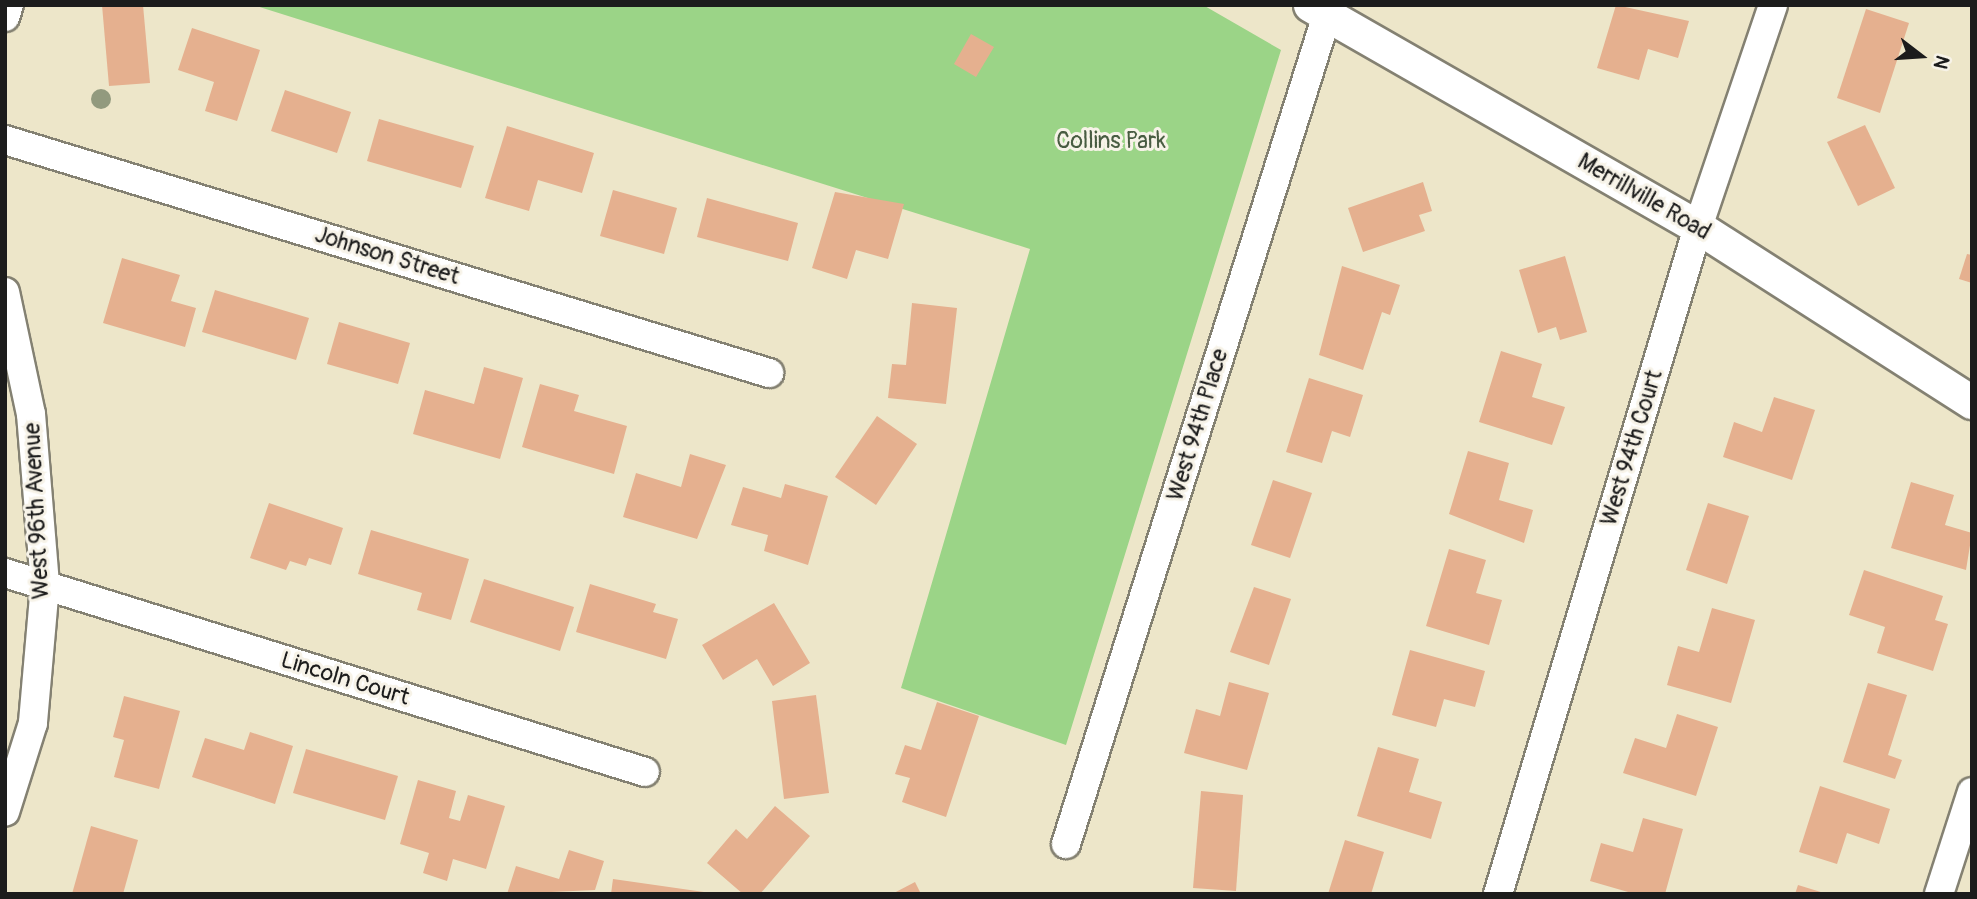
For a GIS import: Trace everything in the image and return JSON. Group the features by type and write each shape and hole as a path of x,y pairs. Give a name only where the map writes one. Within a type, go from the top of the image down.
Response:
{"street":[{"path":"5,17 9,5"},
{"name":"West 94th Court","path":"1498,894 1698,228 1773,5"},
{"name":"Merrillville Road","path":"1322,9 1698,228 1972,402"},
{"name":"West 94th Place","path":"1066,844 1322,9"},
{"name":"Johnson Street","path":"5,140 769,373"},
{"name":"West 96th Avenue","path":"5,292 31,414 45,585 33,723 5,812"},
{"name":"Lincoln Court","path":"5,573 645,772"},
{"path":"1938,894 1972,792"}],"green space":[{"name":"Collins Park","path":"253,5 1203,5 1281,50 1066,745 901,688 1030,249"}],"building":[{"path":"102,5 143,5 150,83 109,86"},
{"path":"1616,5 1689,21 1678,58 1648,49 1639,80 1597,68"},
{"path":"1866,9 1909,23 1880,113 1837,98"},
{"path":"192,28 260,50 237,121 205,111 214,82 178,70"},
{"path":"971,34 994,47 976,77 954,64"},
{"path":"285,90 351,112 337,153 271,131"},
{"path":"379,119 474,146 461,188 367,161"},
{"path":"1865,125 1895,188 1858,206 1827,142"},
{"path":"507,126 594,153 582,193 538,180 529,211 485,198"},
{"path":"1423,182 1432,211 1419,215 1425,231 1363,252 1348,208"},
{"path":"613,190 677,208 664,254 600,236"},
{"path":"835,192 904,204 888,259 856,250 847,279 812,268"},
{"path":"707,198 798,223 788,261 697,237"},
{"path":"1967,254 1972,255 1972,283 1959,279"},
{"path":"1565,256 1587,332 1560,340 1556,327 1538,333 1519,270"},
{"path":"122,258 180,275 171,301 196,308 185,347 103,323"},
{"path":"1342,266 1400,285 1390,315 1382,312 1363,370 1319,355"},
{"path":"215,290 309,318 296,360 202,332"},
{"path":"912,303 957,308 946,404 888,398 892,364 906,365"},
{"path":"339,322 410,343 398,384 327,364"},
{"path":"1501,351 1542,364 1532,397 1565,407 1552,445 1479,422"},
{"path":"484,367 523,378 500,459 413,434 425,390 474,404"},
{"path":"1309,378 1363,395 1350,437 1332,431 1322,463 1286,452"},
{"path":"540,384 579,395 574,411 627,426 614,474 522,447"},
{"path":"1774,397 1815,410 1792,480 1723,457 1734,422 1762,432"},
{"path":"877,416 917,444 876,505 835,477"},
{"path":"1468,451 1509,463 1499,500 1533,510 1524,543 1449,514"},
{"path":"690,454 726,465 697,539 623,517 636,473 681,487"},
{"path":"1273,480 1312,493 1290,558 1251,545"},
{"path":"1911,482 1954,495 1945,525 1972,533 1966,570 1891,548"},
{"path":"785,484 828,496 808,565 764,551 768,535 731,525 743,487 781,498"},
{"path":"269,503 343,528 331,565 309,558 306,566 290,561 286,570 250,558"},
{"path":"1708,503 1749,516 1727,584 1686,570"},
{"path":"371,530 469,559 451,620 417,610 422,593 358,574"},
{"path":"1449,549 1486,560 1476,593 1502,600 1489,645 1426,626"},
{"path":"1864,570 1943,596 1935,620 1948,624 1933,671 1877,653 1885,627 1849,615"},
{"path":"484,579 574,607 560,651 470,622"},
{"path":"590,584 656,604 653,612 678,619 666,659 576,632"},
{"path":"1254,587 1291,599 1269,665 1230,652"},
{"path":"774,603 810,663 773,686 757,659 723,680 702,645"},
{"path":"1712,608 1755,620 1731,703 1667,685 1678,646 1699,652"},
{"path":"1410,650 1485,671 1475,707 1444,699 1436,727 1392,715"},
{"path":"1229,682 1269,693 1247,770 1184,753 1196,709 1220,716"},
{"path":"1868,683 1907,695 1888,755 1902,760 1895,779 1843,762"},
{"path":"816,695 829,793 784,799 772,701"},
{"path":"124,696 180,711 159,789 114,777 124,740 113,737"},
{"path":"937,702 979,716 946,817 902,802 910,778 895,774 905,745 921,750"},
{"path":"1677,714 1718,727 1696,796 1623,773 1635,738 1666,748"},
{"path":"250,732 293,746 275,804 192,777 205,738 244,750"},
{"path":"1378,747 1419,759 1409,792 1442,802 1431,839 1357,816"},
{"path":"306,749 398,776 385,820 293,793"},
{"path":"418,780 456,791 449,818 460,821 468,795 505,806 486,869 453,859 447,881 423,873 429,853 400,844"},
{"path":"1820,786 1890,809 1879,844 1847,833 1837,864 1799,852"},
{"path":"1201,791 1243,795 1236,891 1193,888"},
{"path":"775,806 810,836 760,894 743,894 707,863 736,829 747,839"},
{"path":"1643,818 1683,829 1665,894 1635,894 1590,881 1601,843 1633,852"},
{"path":"91,826 138,840 123,894 72,894"},
{"path":"1345,840 1384,852 1371,894 1328,894"},
{"path":"569,850 604,861 595,890 507,894 516,866 559,879"},
{"path":"613,879 704,892 704,894 611,894"},
{"path":"915,882 921,894 892,894"},
{"path":"1798,885 1824,893 1795,894"}]}
